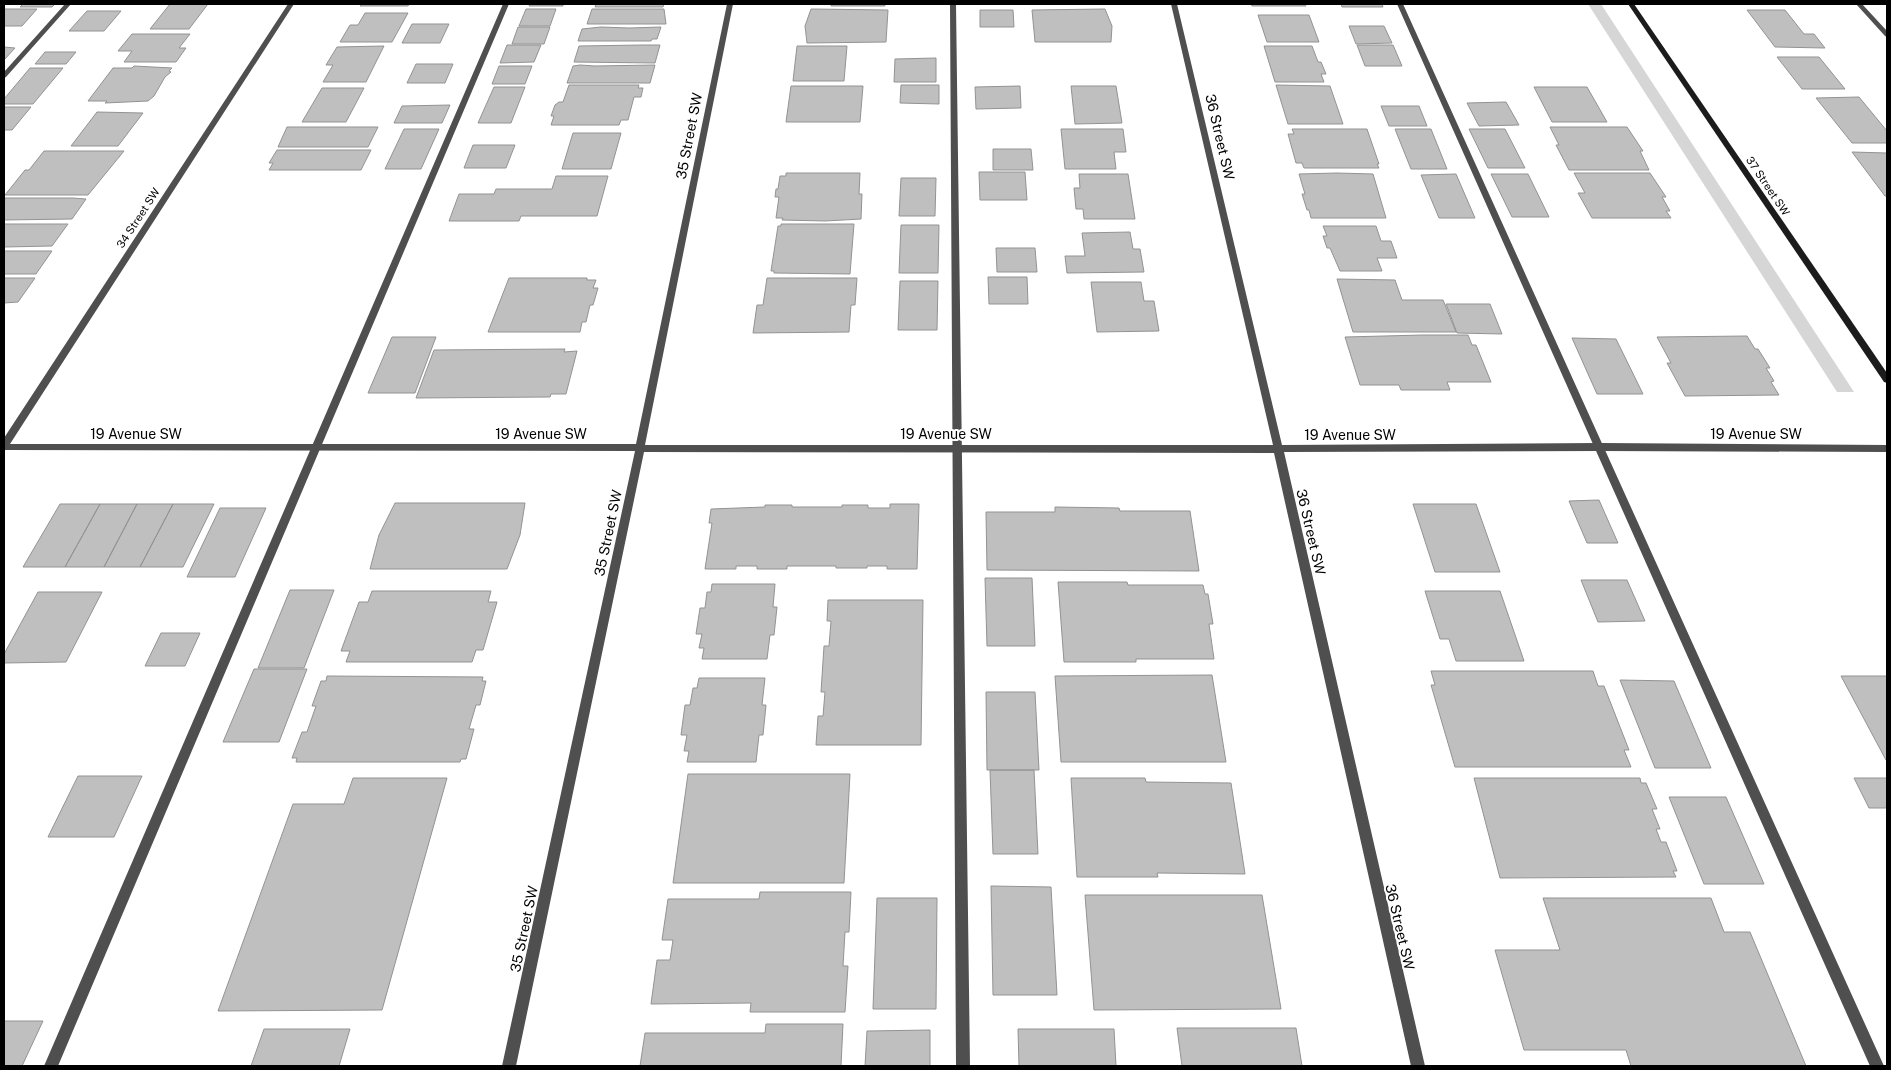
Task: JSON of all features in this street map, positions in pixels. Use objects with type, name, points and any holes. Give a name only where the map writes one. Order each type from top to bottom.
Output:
[{"type":"main road","name":"37 Street SW","points":[[1631,4],[1887,380]]},
{"type":"street","points":[[4,76],[68,4]]},
{"type":"street","name":"34 Street SW","points":[[4,446],[291,4]]},
{"type":"street","points":[[51,1066],[506,4]]},
{"type":"street","name":"35 Street SW","points":[[509,1066],[640,448],[730,4]]},
{"type":"street","points":[[953,4],[963,1066]]},
{"type":"street","name":"36 Street SW","points":[[1174,4],[1278,449],[1418,1066]]},
{"type":"street","points":[[1400,4],[1877,1066]]},
{"type":"street","points":[[1859,4],[1887,35]]},
{"type":"street","name":"19 Avenue SW","points":[[4,446],[1278,449],[1600,447],[1887,449]]},
{"type":"shaded area","points":[[1588,4],[1601,4],[1854,392],[1837,392]]},
{"type":"building","points":[[23,4],[55,4],[52,7],[20,7]]},
{"type":"building","points":[[170,4],[208,4],[189,29],[150,29]]},
{"type":"building","points":[[362,4],[409,4],[408,6],[360,6]]},
{"type":"building","points":[[530,4],[563,4],[563,6],[529,6]]},
{"type":"building","points":[[596,4],[664,4],[663,7],[595,7]]},
{"type":"building","points":[[831,4],[885,4],[885,6],[831,6]]},
{"type":"building","points":[[1251,4],[1305,4],[1306,6],[1252,6]]},
{"type":"building","points":[[1341,4],[1382,4],[1383,7],[1342,7]]},
{"type":"building","points":[[4,9],[37,9],[22,26],[4,26]]},
{"type":"building","points":[[526,9],[556,9],[550,26],[519,26]]},
{"type":"building","points":[[592,9],[664,9],[666,24],[587,24]]},
{"type":"building","points":[[811,9],[888,10],[886,42],[807,43],[805,26]]},
{"type":"building","points":[[1105,9],[1112,26],[1111,42],[1035,42],[1032,10]]},
{"type":"building","points":[[980,10],[1013,10],[1014,27],[980,27]]},
{"type":"building","points":[[1747,10],[1785,10],[1804,34],[1814,34],[1825,48],[1775,47]]},
{"type":"building","points":[[87,11],[121,11],[104,31],[69,31]]},
{"type":"building","points":[[365,13],[408,13],[392,42],[340,42],[350,25],[358,25]]},
{"type":"building","points":[[1258,15],[1309,15],[1319,42],[1267,42]]},
{"type":"building","points":[[412,24],[449,24],[440,43],[402,43]]},
{"type":"building","points":[[1349,26],[1384,26],[1392,43],[1356,44]]},
{"type":"building","points":[[518,27],[550,27],[544,44],[512,44]]},
{"type":"building","points":[[601,27],[661,27],[657,39],[652,39],[651,41],[578,41],[582,29]]},
{"type":"building","points":[[132,34],[190,34],[179,48],[186,48],[176,62],[124,62],[132,51],[118,51]]},
{"type":"building","points":[[507,45],[541,45],[534,62],[500,63]]},
{"type":"building","points":[[660,45],[655,63],[574,62],[579,46]]},
{"type":"building","points":[[1357,45],[1393,45],[1402,66],[1365,66]]},
{"type":"building","points":[[384,46],[366,82],[323,82],[333,65],[326,65],[337,47]]},
{"type":"building","points":[[797,46],[847,46],[844,81],[793,81]]},
{"type":"building","points":[[1264,46],[1312,46],[1318,62],[1321,62],[1326,74],[1321,74],[1324,82],[1275,82]]},
{"type":"building","points":[[4,47],[15,48],[4,60]]},
{"type":"building","points":[[45,52],[76,52],[66,64],[35,64]]},
{"type":"building","points":[[1777,57],[1819,57],[1845,89],[1802,89]]},
{"type":"building","points":[[936,58],[936,82],[894,82],[895,59]]},
{"type":"building","points":[[416,64],[453,64],[445,83],[407,83]]},
{"type":"building","points":[[655,65],[650,83],[567,83],[573,66]]},
{"type":"building","points":[[134,66],[172,68],[154,96],[148,101],[105,103],[107,101],[88,101],[113,68],[132,68]]},
{"type":"building","points":[[499,66],[532,66],[525,84],[492,84]]},
{"type":"building","points":[[30,68],[63,68],[33,104],[4,104],[4,99]]},
{"type":"building","points":[[569,85],[639,85],[638,88],[643,88],[641,97],[634,97],[628,120],[621,120],[619,125],[551,125],[554,116],[551,116],[555,105],[563,102]]},
{"type":"building","points":[[901,85],[939,85],[939,104],[900,103]]},
{"type":"building","points":[[1276,85],[1330,86],[1343,124],[1288,124]]},
{"type":"building","points":[[791,86],[863,86],[860,122],[786,122]]},
{"type":"building","points":[[1020,86],[1021,108],[976,109],[975,87]]},
{"type":"building","points":[[1071,86],[1116,86],[1122,123],[1075,124]]},
{"type":"building","points":[[494,87],[525,87],[511,123],[478,123]]},
{"type":"building","points":[[1534,87],[1587,87],[1607,122],[1552,122]]},
{"type":"building","points":[[322,88],[364,88],[346,122],[302,122]]},
{"type":"building","points":[[1859,97],[1887,131],[1887,143],[1852,143],[1816,98]]},
{"type":"building","points":[[1506,102],[1519,125],[1479,126],[1467,103]]},
{"type":"building","points":[[450,105],[442,123],[394,123],[402,106]]},
{"type":"building","points":[[1381,106],[1419,106],[1427,126],[1389,126]]},
{"type":"building","points":[[4,107],[31,107],[12,130],[4,130]]},
{"type":"building","points":[[97,112],[143,113],[118,146],[71,146]]},
{"type":"building","points":[[287,127],[378,127],[368,147],[278,147]]},
{"type":"building","points":[[1550,127],[1627,127],[1643,151],[1640,151],[1649,170],[1569,170],[1556,145],[1559,145]]},
{"type":"building","points":[[404,129],[439,129],[421,169],[385,169]]},
{"type":"building","points":[[1061,129],[1123,129],[1126,152],[1114,152],[1116,169],[1065,169]]},
{"type":"building","points":[[1292,129],[1367,129],[1379,168],[1304,168],[1302,163],[1296,163],[1288,134],[1294,134]]},
{"type":"building","points":[[1395,129],[1431,129],[1447,169],[1411,169]]},
{"type":"building","points":[[1469,129],[1505,129],[1525,168],[1488,168]]},
{"type":"building","points":[[573,133],[621,133],[611,169],[562,169]]},
{"type":"building","points":[[473,145],[515,145],[506,168],[464,168]]},
{"type":"building","points":[[993,149],[1031,149],[1033,170],[993,170]]},
{"type":"building","points":[[277,150],[371,150],[361,170],[269,170],[273,163],[269,163]]},
{"type":"building","points":[[44,151],[124,151],[88,195],[5,195],[25,170],[29,170]]},
{"type":"building","points":[[1852,152],[1887,153],[1887,196],[1885,196]]},
{"type":"building","points":[[979,172],[1025,172],[1027,200],[980,200]]},
{"type":"building","points":[[786,173],[860,173],[859,194],[862,194],[861,219],[825,221],[782,220],[783,218],[776,218],[779,197],[775,197],[776,189],[778,189],[780,176],[786,176]]},
{"type":"building","points":[[1574,173],[1650,173],[1666,197],[1662,197],[1670,211],[1666,211],[1671,218],[1592,218],[1578,193],[1585,193]]},
{"type":"building","points":[[1079,174],[1128,174],[1135,219],[1084,219],[1083,209],[1076,209],[1074,188],[1080,188]]},
{"type":"building","points":[[1299,174],[1373,174],[1386,218],[1311,218],[1302,194],[1305,194]]},
{"type":"building","points":[[1456,174],[1475,218],[1439,218],[1421,175]]},
{"type":"building","points":[[1491,174],[1528,174],[1549,217],[1512,217]]},
{"type":"building","points":[[556,176],[608,176],[597,216],[521,216],[519,221],[449,221],[459,194],[494,194],[496,189],[552,189]]},
{"type":"building","points":[[901,178],[936,178],[935,216],[899,216]]},
{"type":"building","points":[[4,198],[86,199],[72,219],[4,220]]},
{"type":"building","points":[[4,224],[68,224],[52,246],[4,247]]},
{"type":"building","points":[[781,224],[854,224],[850,274],[774,273],[774,271],[771,271],[778,226],[781,226]]},
{"type":"building","points":[[901,225],[939,225],[938,273],[899,273]]},
{"type":"building","points":[[1323,226],[1376,226],[1381,241],[1391,241],[1397,258],[1377,258],[1382,271],[1340,271],[1330,248],[1327,248],[1323,236],[1327,236]]},
{"type":"building","points":[[1130,232],[1133,249],[1140,249],[1144,272],[1067,273],[1065,256],[1085,256],[1082,233]]},
{"type":"building","points":[[996,248],[1035,248],[1037,272],[997,272]]},
{"type":"building","points":[[4,251],[52,251],[36,274],[4,274]]},
{"type":"building","points":[[988,277],[1027,277],[1028,304],[989,304]]},
{"type":"building","points":[[4,278],[35,278],[18,302],[4,303]]},
{"type":"building","points":[[509,278],[587,278],[587,280],[596,280],[593,288],[598,288],[593,305],[590,305],[586,322],[582,322],[580,332],[488,332]]},
{"type":"building","points":[[767,278],[857,278],[855,305],[851,305],[849,332],[753,333],[757,305],[763,305]]},
{"type":"building","points":[[1337,279],[1395,280],[1402,300],[1443,300],[1456,332],[1353,332]]},
{"type":"building","points":[[900,281],[938,281],[937,330],[898,330]]},
{"type":"building","points":[[1091,282],[1141,282],[1144,301],[1154,301],[1159,331],[1097,332]]},
{"type":"building","points":[[1446,304],[1490,304],[1502,334],[1457,333]]},
{"type":"building","points":[[1468,335],[1472,345],[1476,345],[1491,382],[1447,382],[1450,390],[1401,390],[1399,385],[1360,385],[1345,337]]},
{"type":"building","points":[[1747,336],[1770,368],[1766,368],[1774,381],[1771,382],[1779,395],[1685,396],[1667,363],[1671,363],[1657,337]]},
{"type":"building","points":[[392,337],[436,337],[415,393],[368,393]]},
{"type":"building","points":[[1572,338],[1616,339],[1643,394],[1597,394]]},
{"type":"building","points":[[565,349],[564,352],[577,351],[566,394],[551,394],[550,397],[416,398],[434,350]]},
{"type":"building","points":[[1599,500],[1618,543],[1587,543],[1569,501]]},
{"type":"building","points":[[395,503],[525,503],[520,535],[507,569],[370,569],[379,535]]},
{"type":"building","points":[[60,504],[100,504],[65,567],[23,567]]},
{"type":"building","points":[[100,504],[137,504],[104,567],[65,567]]},
{"type":"building","points":[[137,504],[173,504],[140,567],[104,567]]},
{"type":"building","points":[[173,504],[214,504],[183,567],[140,567]]},
{"type":"building","points":[[890,504],[919,504],[917,569],[887,569],[887,566],[836,568],[836,566],[787,566],[787,569],[757,569],[757,566],[736,566],[736,569],[705,569],[712,523],[709,523],[711,509],[765,507],[765,505],[842,507],[842,505],[868,505],[868,508],[890,508]]},
{"type":"building","points":[[1413,504],[1476,504],[1500,572],[1435,572]]},
{"type":"building","points":[[1055,507],[1119,508],[1120,511],[1190,511],[1199,571],[987,570],[986,512],[1055,512]]},
{"type":"building","points":[[220,508],[266,508],[235,577],[187,577]]},
{"type":"building","points":[[985,578],[1032,578],[1035,646],[987,646]]},
{"type":"building","points":[[1581,580],[1627,580],[1645,621],[1598,622]]},
{"type":"building","points":[[1058,582],[1127,582],[1128,585],[1203,585],[1205,594],[1208,594],[1213,624],[1209,624],[1214,659],[1136,659],[1136,662],[1064,662]]},
{"type":"building","points":[[712,584],[775,584],[773,607],[777,607],[774,635],[770,635],[767,659],[702,659],[704,648],[699,648],[702,634],[696,634],[700,608],[705,608],[707,592],[711,592]]},
{"type":"building","points":[[290,590],[334,590],[304,668],[258,668]]},
{"type":"building","points":[[372,591],[491,591],[488,602],[497,602],[483,650],[476,650],[472,662],[346,662],[350,651],[341,651],[359,602],[368,602]]},
{"type":"building","points":[[1425,591],[1500,591],[1524,661],[1456,661],[1449,639],[1440,639]]},
{"type":"building","points":[[38,592],[102,592],[66,662],[4,663],[4,654]]},
{"type":"building","points":[[828,600],[923,600],[921,745],[816,745],[818,716],[823,716],[825,692],[821,692],[824,646],[829,646],[831,621],[827,621]]},
{"type":"building","points":[[161,633],[200,633],[185,666],[145,666]]},
{"type":"building","points":[[254,669],[307,669],[279,742],[223,742]]},
{"type":"building","points":[[1431,671],[1593,671],[1598,686],[1604,686],[1629,750],[1624,750],[1631,767],[1455,767],[1431,685],[1435,685]]},
{"type":"building","points":[[1212,675],[1226,762],[1061,762],[1055,676]]},
{"type":"building","points":[[327,676],[483,677],[482,681],[486,681],[480,705],[476,705],[469,729],[474,729],[466,759],[461,759],[460,762],[296,762],[297,758],[292,758],[302,732],[307,732],[316,706],[312,706],[321,681],[326,681]]},
{"type":"building","points":[[1841,676],[1887,676],[1887,760],[1886,760]]},
{"type":"building","points":[[699,678],[765,678],[762,705],[766,705],[763,735],[759,735],[756,762],[687,762],[689,751],[684,751],[687,735],[681,735],[685,705],[690,705],[693,688],[697,688]]},
{"type":"building","points":[[1620,680],[1674,681],[1711,768],[1655,768]]},
{"type":"building","points":[[986,692],[1035,692],[1039,770],[987,770]]},
{"type":"building","points":[[990,770],[1034,770],[1038,854],[993,854]]},
{"type":"building","points":[[688,774],[850,774],[844,883],[673,883]]},
{"type":"building","points":[[78,776],[142,776],[114,837],[48,837]]},
{"type":"building","points":[[353,778],[447,778],[382,1010],[218,1011],[293,804],[344,804]]},
{"type":"building","points":[[1071,778],[1145,778],[1146,782],[1231,783],[1245,874],[1157,873],[1158,877],[1077,877]]},
{"type":"building","points":[[1474,778],[1640,778],[1641,783],[1646,783],[1657,809],[1652,809],[1660,829],[1656,829],[1661,842],[1666,842],[1677,871],[1673,871],[1676,877],[1500,878]]},
{"type":"building","points":[[1854,778],[1887,778],[1887,808],[1869,808]]},
{"type":"building","points":[[1669,797],[1726,797],[1764,884],[1704,884]]},
{"type":"building","points":[[991,886],[1051,887],[1057,995],[993,995]]},
{"type":"building","points":[[760,892],[851,892],[849,932],[845,932],[843,966],[848,966],[845,1012],[750,1012],[751,1003],[651,1004],[657,960],[670,960],[673,940],[662,940],[668,899],[759,899]]},
{"type":"building","points":[[1085,895],[1262,895],[1281,1009],[1094,1010]]},
{"type":"building","points":[[877,898],[937,898],[936,1009],[873,1009]]},
{"type":"building","points":[[1543,898],[1711,898],[1724,932],[1750,932],[1806,1066],[1631,1066],[1626,1050],[1524,1050],[1495,950],[1560,950]]},
{"type":"building","points":[[4,1021],[43,1021],[22,1066],[4,1066]]},
{"type":"building","points":[[766,1024],[843,1024],[841,1066],[640,1066],[645,1033],[765,1033]]},
{"type":"building","points":[[1177,1028],[1296,1028],[1302,1066],[1182,1066]]},
{"type":"building","points":[[264,1029],[350,1029],[339,1066],[251,1066]]},
{"type":"building","points":[[1018,1029],[1114,1029],[1116,1066],[1019,1066]]},
{"type":"building","points":[[930,1030],[930,1066],[865,1066],[867,1031]]}]
